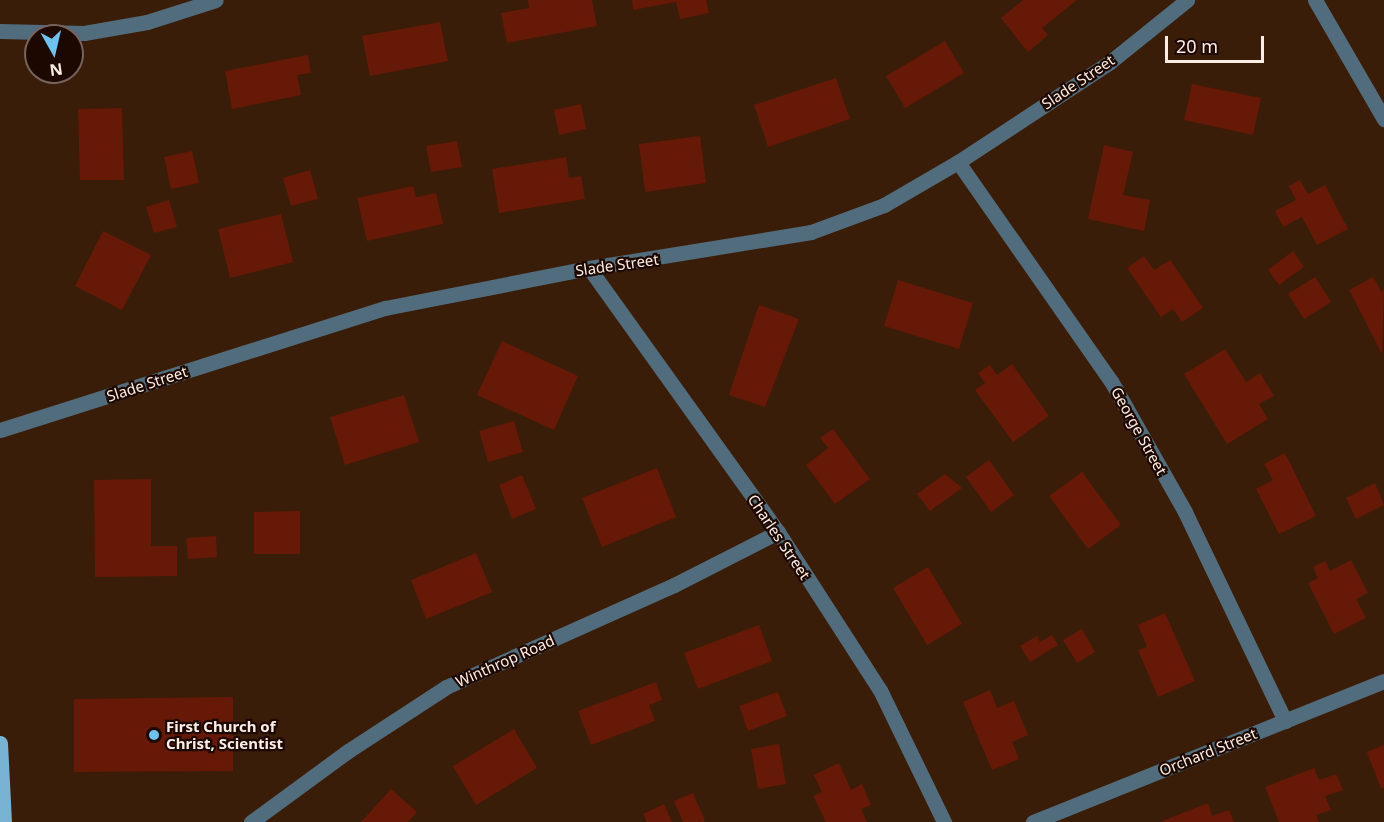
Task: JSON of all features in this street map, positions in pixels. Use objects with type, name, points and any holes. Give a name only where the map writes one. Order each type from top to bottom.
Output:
[{"type":"main road","points":[[0,743],[4,822]]},
{"type":"street","points":[[0,31],[84,33],[147,22],[216,0]]},
{"type":"street","name":"Slade Street","points":[[0,430],[385,308],[589,268],[811,232],[884,205],[958,162],[1110,62],[1186,0]]},
{"type":"street","points":[[1315,0],[1384,119]]},
{"type":"street","name":"George Street","points":[[958,162],[1111,381],[1185,512],[1285,721]]},
{"type":"street","name":"Charles Street","points":[[589,268],[656,366],[778,532],[880,690],[944,822]]},
{"type":"street","name":"Winthrop Road","points":[[251,822],[348,751],[446,687],[674,585],[778,532]]},
{"type":"street","name":"Orchard Street","points":[[1033,822],[1384,681]]},
{"type":"building","points":[[528,0],[592,0],[597,26],[507,43],[501,13],[529,8]]},
{"type":"building","points":[[632,0],[706,0],[709,13],[680,19],[676,2],[633,10]]},
{"type":"building","points":[[1023,0],[1077,0],[1042,28],[1048,35],[1028,52],[1001,18]]},
{"type":"building","points":[[440,22],[448,61],[370,76],[362,36]]},
{"type":"building","points":[[945,41],[964,73],[905,108],[886,76]]},
{"type":"building","points":[[308,55],[311,73],[297,75],[301,95],[232,109],[225,71]]},
{"type":"building","points":[[836,78],[850,119],[768,147],[754,105]]},
{"type":"building","points":[[1192,84],[1261,98],[1253,135],[1184,120]]},
{"type":"building","points":[[581,104],[586,129],[559,135],[554,110]]},
{"type":"building","points":[[122,108],[124,180],[80,180],[78,109]]},
{"type":"building","points":[[700,136],[706,183],[645,192],[639,144]]},
{"type":"building","points":[[457,141],[462,167],[431,172],[426,146]]},
{"type":"building","points":[[1104,145],[1133,152],[1123,195],[1150,200],[1144,231],[1088,219]]},
{"type":"building","points":[[192,151],[199,183],[171,189],[164,157]]},
{"type":"building","points":[[566,157],[569,178],[581,176],[585,199],[499,213],[492,169]]},
{"type":"building","points":[[310,170],[318,199],[291,206],[283,178]]},
{"type":"building","points":[[1300,180],[1308,194],[1325,185],[1348,229],[1317,245],[1302,217],[1283,227],[1275,211],[1296,200],[1289,186]]},
{"type":"building","points":[[413,186],[416,197],[436,193],[443,224],[367,241],[357,198]]},
{"type":"building","points":[[169,200],[177,227],[154,233],[146,207]]},
{"type":"building","points":[[281,214],[293,262],[230,278],[218,229]]},
{"type":"building","points":[[103,231],[151,255],[122,310],[75,286]]},
{"type":"building","points":[[1293,251],[1304,267],[1279,285],[1268,270]]},
{"type":"building","points":[[1144,256],[1154,270],[1170,260],[1203,308],[1182,322],[1173,309],[1161,317],[1127,268]]},
{"type":"building","points":[[1315,277],[1331,302],[1304,319],[1288,294]]},
{"type":"building","points":[[1373,277],[1381,291],[1384,290],[1382,354],[1349,290]]},
{"type":"building","points":[[898,280],[973,303],[959,349],[884,326]]},
{"type":"building","points":[[759,305],[799,319],[765,407],[729,395]]},
{"type":"building","points":[[502,341],[578,376],[554,430],[477,395]]},
{"type":"building","points":[[1225,349],[1246,382],[1260,373],[1274,396],[1259,404],[1268,419],[1227,444],[1184,374]]},
{"type":"building","points":[[1012,364],[1049,416],[1013,442],[975,390],[985,383],[978,373],[990,365],[997,375]]},
{"type":"building","points":[[404,395],[419,442],[345,465],[330,417]]},
{"type":"building","points":[[514,421],[523,452],[488,462],[479,431]]},
{"type":"building","points":[[833,429],[870,479],[835,504],[806,465],[828,448],[820,438]]},
{"type":"building","points":[[1285,453],[1316,516],[1279,534],[1256,489],[1273,480],[1264,464]]},
{"type":"building","points":[[989,460],[1014,495],[991,512],[966,477]]},
{"type":"building","points":[[657,468],[676,517],[602,547],[582,498]]},
{"type":"building","points":[[1082,472],[1121,525],[1088,549],[1049,496]]},
{"type":"building","points":[[945,474],[962,488],[930,511],[917,494]]},
{"type":"building","points":[[522,475],[536,509],[512,519],[499,485]]},
{"type":"building","points":[[151,479],[151,546],[177,546],[177,576],[95,577],[94,480]]},
{"type":"building","points":[[1375,483],[1384,505],[1356,519],[1346,498]]},
{"type":"building","points":[[300,511],[300,554],[254,554],[254,512]]},
{"type":"building","points":[[216,536],[217,557],[188,559],[186,538]]},
{"type":"building","points":[[476,553],[492,592],[426,619],[411,580]]},
{"type":"building","points":[[1351,560],[1368,593],[1356,599],[1366,618],[1334,634],[1308,583],[1318,578],[1313,567],[1325,561],[1330,571]]},
{"type":"building","points":[[928,567],[962,624],[927,645],[893,588]]},
{"type":"building","points":[[1165,613],[1195,681],[1158,697],[1138,650],[1147,647],[1138,625]]},
{"type":"building","points":[[759,625],[772,661],[698,689],[684,653]]},
{"type":"building","points":[[1082,629],[1095,652],[1077,663],[1063,640]]},
{"type":"building","points":[[1052,635],[1058,645],[1030,662],[1020,646],[1037,636],[1040,642]]},
{"type":"building","points":[[656,682],[662,700],[649,705],[655,721],[591,745],[578,711]]},
{"type":"building","points":[[990,690],[997,708],[1014,701],[1028,735],[1012,742],[1019,759],[992,770],[963,702]]},
{"type":"building","points":[[778,692],[787,716],[748,731],[739,706]]},
{"type":"building","name":"First Church of Christ, Scientist","points":[[233,697],[233,771],[74,772],[74,699]]},
{"type":"building","points":[[514,729],[537,768],[476,805],[453,766]]},
{"type":"building","points":[[779,744],[786,784],[758,789],[751,749]]},
{"type":"building","points":[[1384,745],[1384,788],[1381,789],[1367,752]]},
{"type":"building","points":[[839,763],[851,790],[862,784],[871,805],[861,809],[867,822],[826,822],[813,796],[822,792],[814,775]]},
{"type":"building","points":[[1314,768],[1319,780],[1336,774],[1343,790],[1325,796],[1331,810],[1316,815],[1319,822],[1279,822],[1265,787]]},
{"type":"building","points":[[391,789],[417,812],[408,822],[361,822]]},
{"type":"building","points":[[693,793],[705,821],[683,822],[674,801]]},
{"type":"building","points":[[1208,803],[1212,816],[1229,810],[1234,822],[1160,822]]},
{"type":"building","points":[[664,804],[672,822],[647,822],[643,814]]},
{"type":"place","name":"First Church of Christ, Scientist","points":[[154,735]]}]
